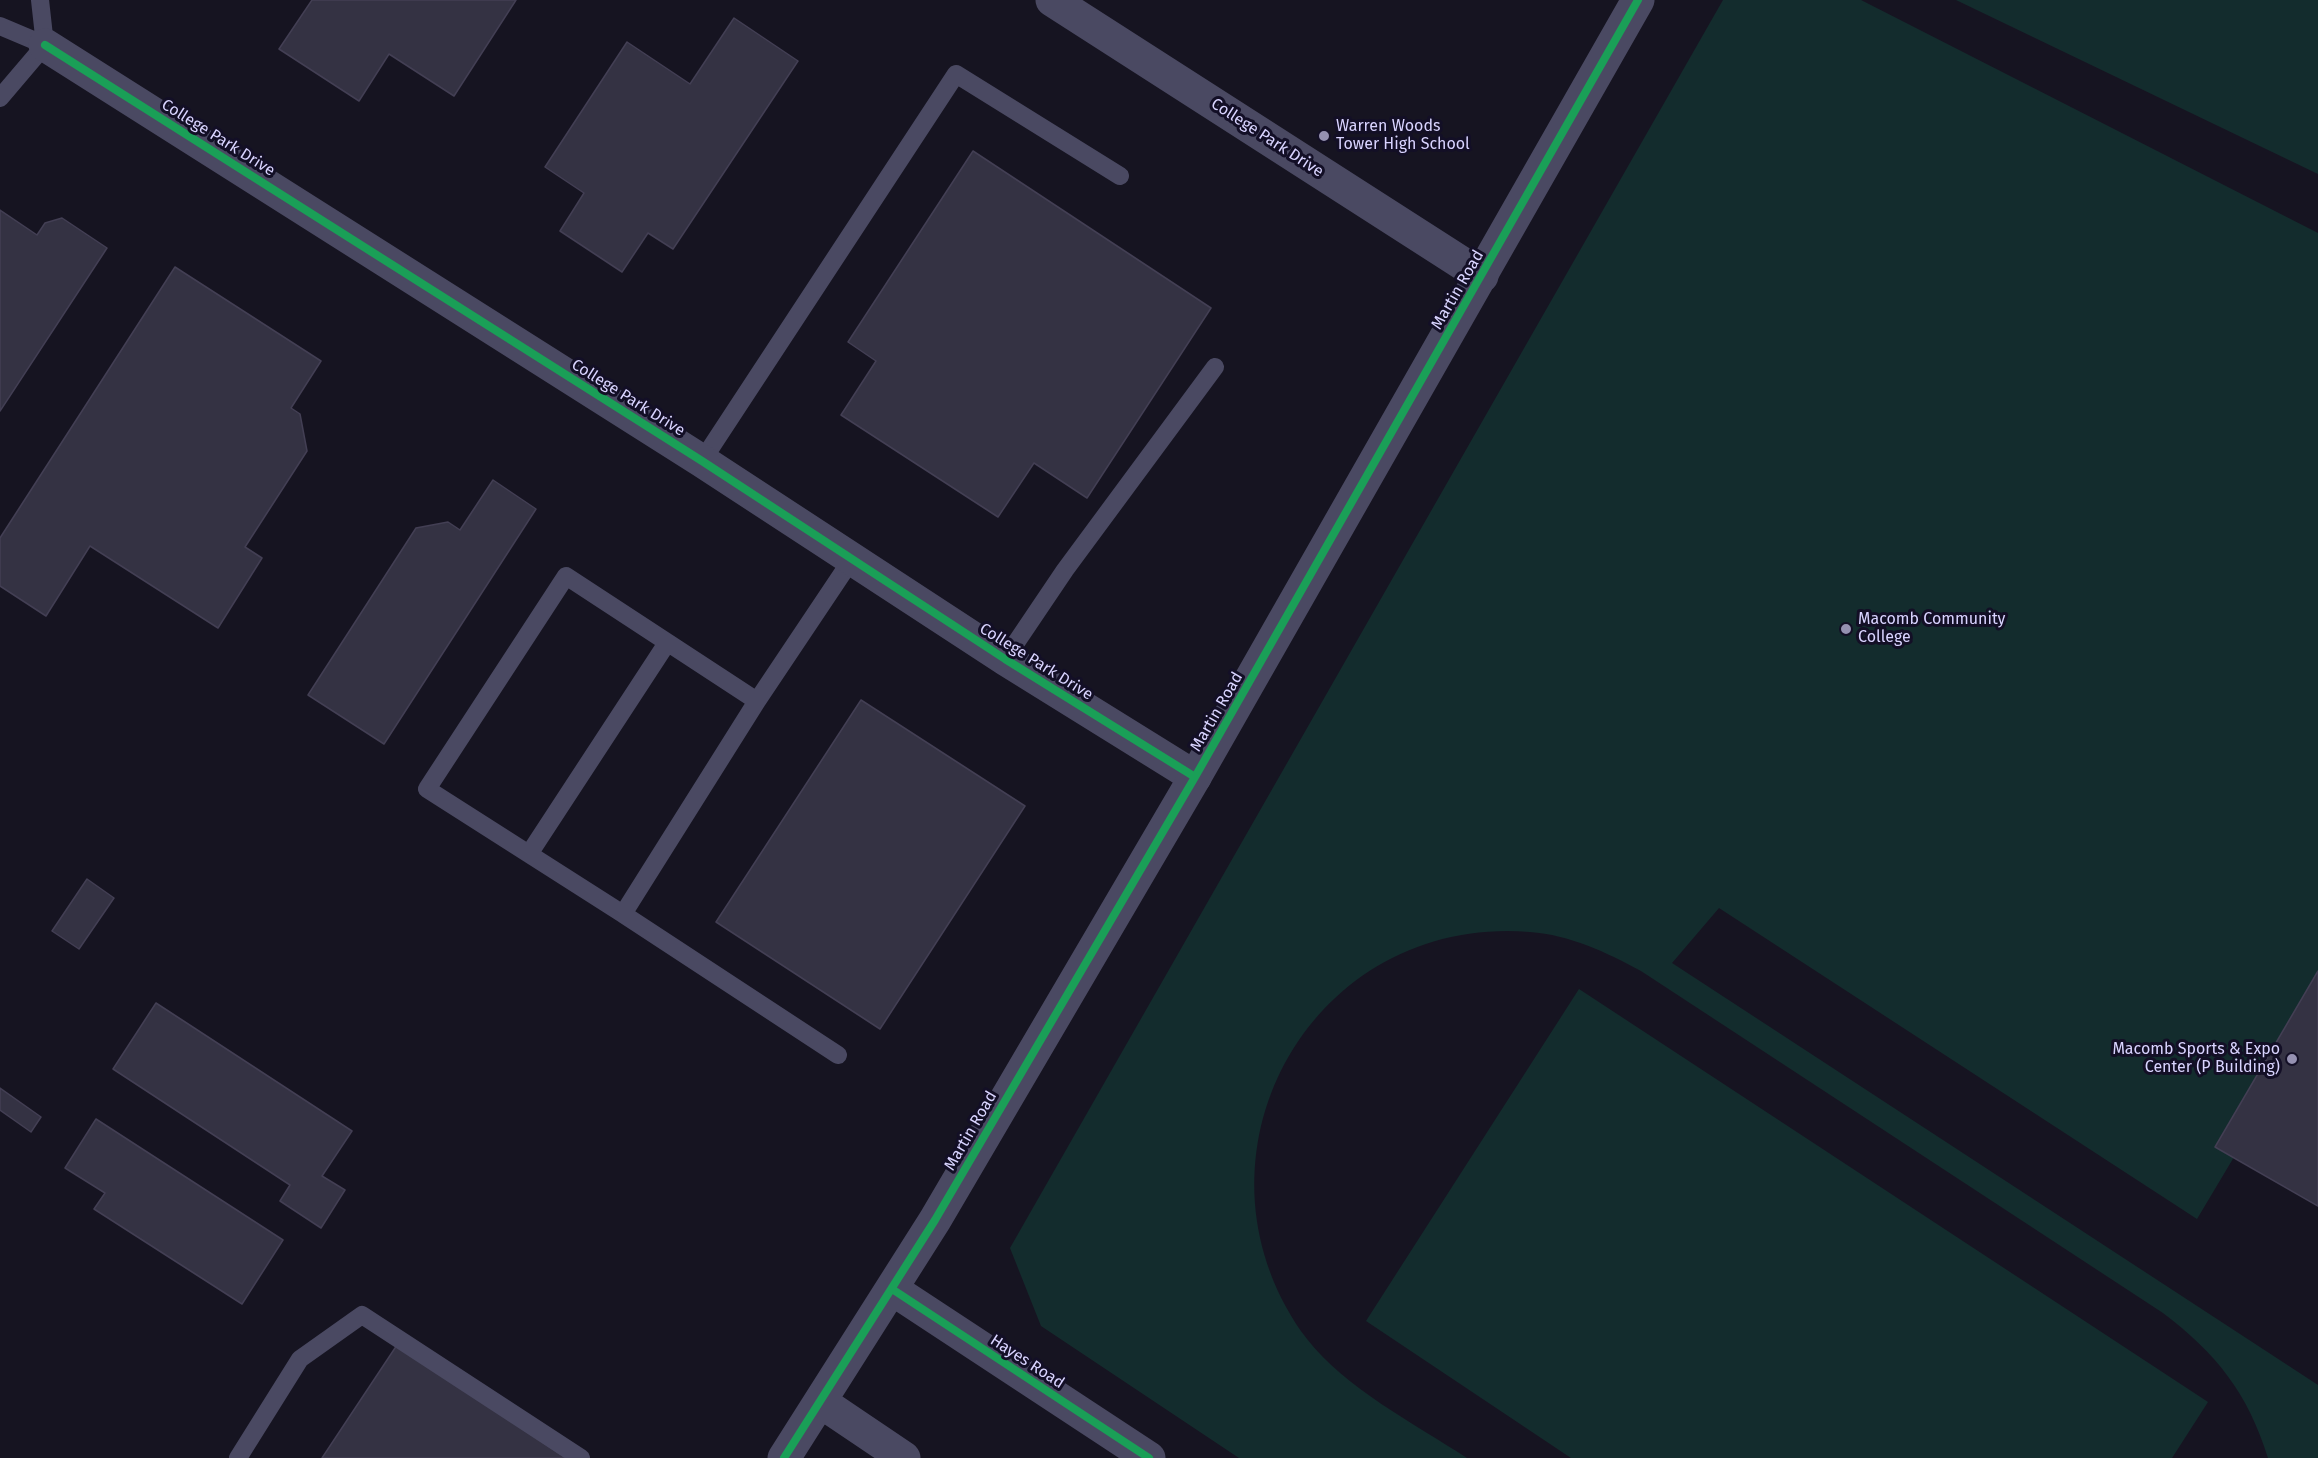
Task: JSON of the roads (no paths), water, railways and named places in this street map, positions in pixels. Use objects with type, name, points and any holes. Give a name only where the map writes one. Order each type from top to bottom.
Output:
[{"type":"street","name":"College Park Drive","points":[[1052,0],[1482,276]]},
{"type":"street","name":"Martin Road","points":[[784,1458],[892,1289],[1195,777],[1638,0]]},
{"type":"street","name":"College Park Drive","points":[[45,45],[702,461],[1005,659],[1195,777]]},
{"type":"street","name":"Hayes Road","points":[[892,1289],[1149,1458]]},
{"type":"street","points":[[821,1402],[904,1458]]},
{"type":"lane","points":[[0,98],[45,45],[40,0]]},
{"type":"lane","points":[[0,26],[45,45]]},
{"type":"lane","points":[[702,461],[956,74],[1120,176]]},
{"type":"lane","points":[[1005,659],[1065,570],[1215,367]]},
{"type":"lane","points":[[623,914],[758,701],[852,560]]},
{"type":"lane","points":[[758,701],[566,576],[427,789],[838,1055]]},
{"type":"lane","points":[[529,854],[667,642]]},
{"type":"lane","points":[[238,1458],[300,1359],[362,1315],[581,1458]]},
{"type":"place","name":"Warren Woods Tower High School","points":[[1324,136]]},
{"type":"place","name":"Macomb Community College","points":[[1846,629]]},
{"type":"place","name":"Macomb Sports & Expo Center (P Building)","points":[[2292,1059]]}]
